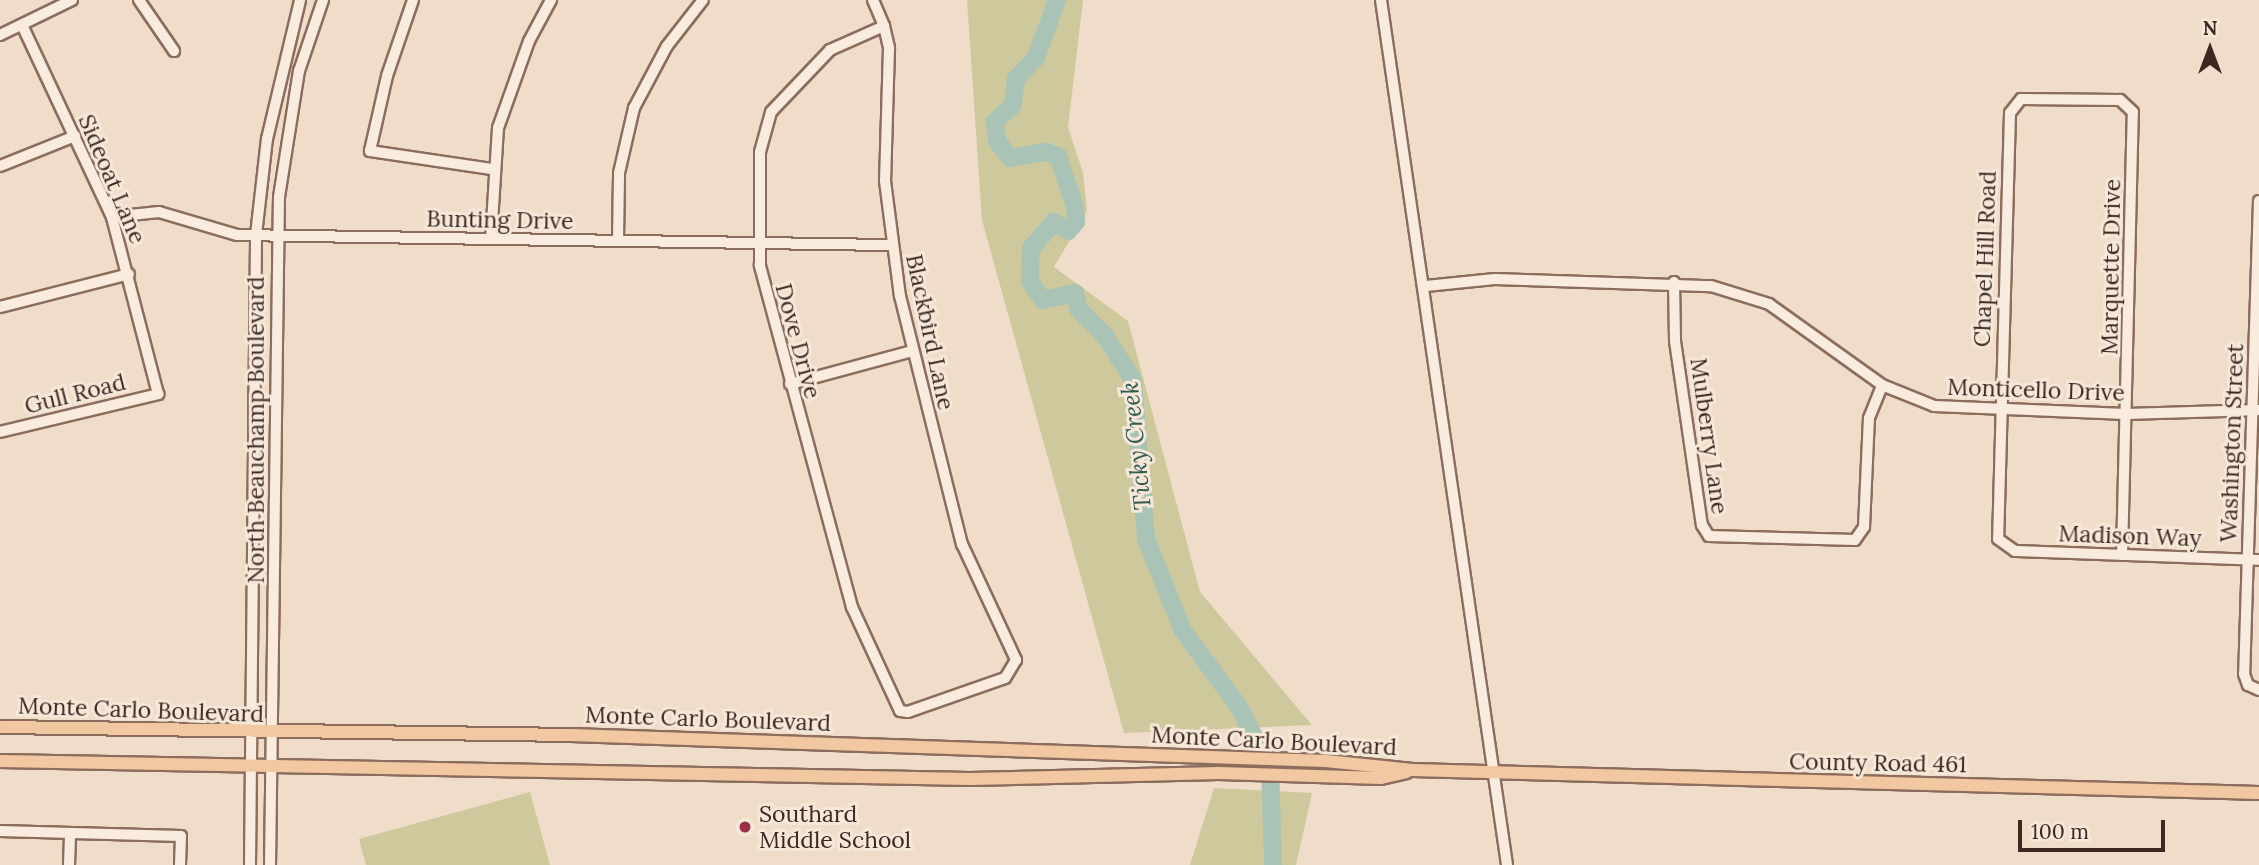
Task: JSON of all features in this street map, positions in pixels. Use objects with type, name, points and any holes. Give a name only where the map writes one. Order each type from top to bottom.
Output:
[{"type":"main road","name":"Monte Carlo Boulevard","points":[[0,727],[273,735],[571,735],[1326,761],[1413,770],[1496,772]]},
{"type":"main road","name":"Monte Carlo Boulevard","points":[[0,761],[970,779],[1219,773],[1381,778],[1413,770]]},
{"type":"main road","name":"County Road 461","points":[[1496,772],[2259,793]]},
{"type":"street","points":[[0,35],[23,27],[72,0]]},
{"type":"street","points":[[139,0],[174,51]]},
{"type":"street","name":"North Beauchamp Boulevard","points":[[250,865],[256,235],[267,139],[300,0]]},
{"type":"street","name":"North Beauchamp Boulevard","points":[[270,865],[276,235],[285,142],[299,71],[323,0]]},
{"type":"street","points":[[413,0],[387,76],[370,151],[492,169]]},
{"type":"street","points":[[491,239],[492,169],[510,87],[551,0]]},
{"type":"street","points":[[618,240],[619,173],[634,108],[667,46],[703,0]]},
{"type":"street","name":"Blackbird Lane","points":[[873,0],[884,26],[889,48],[886,181],[891,245],[912,351],[962,544],[1016,660],[1005,678],[917,710],[900,711]]},
{"type":"street","points":[[1381,0],[1426,286],[1507,865]]},
{"type":"street","name":"Dove Drive","points":[[884,26],[830,50],[771,112],[760,152],[760,242],[762,281],[852,607],[900,711]]},
{"type":"street","name":"Sideoat Lane","points":[[23,27],[112,217],[130,274],[158,394]]},
{"type":"street","name":"Chapel Hill Road","points":[[2001,545],[1997,533],[1999,411],[2010,113],[2015,102],[2120,100],[2130,106]]},
{"type":"street","name":"Marquette Drive","points":[[2122,555],[2130,106]]},
{"type":"street","points":[[0,166],[75,136]]},
{"type":"street","name":"Washington Street","points":[[2259,201],[2256,410],[2244,674],[2248,685],[2259,690]]},
{"type":"street","name":"Bunting Drive","points":[[112,217],[143,210],[214,232],[256,235],[891,245]]},
{"type":"street","points":[[0,307],[130,274]]},
{"type":"street","name":"Monticello Drive","points":[[1426,286],[1495,279],[1674,282],[1712,286],[1769,304],[1882,385],[1934,405],[1999,411],[2126,414],[2256,410]]},
{"type":"street","name":"Mulberry Lane","points":[[1674,282],[1675,341],[1702,525],[1709,536],[1855,540],[1864,527],[1869,418],[1882,385]]},
{"type":"street","points":[[790,384],[912,351]]},
{"type":"street","name":"Gull Road","points":[[0,432],[158,394]]},
{"type":"street","name":"Madison Way","points":[[2001,545],[2015,551],[2259,560]]},
{"type":"street","points":[[0,831],[181,836],[180,865]]},
{"type":"street","points":[[69,865],[70,834]]},
{"type":"shaded area","points":[[967,0],[1083,0],[1068,127],[1083,173],[1087,211],[1054,267],[1128,321],[1200,592],[1312,725],[1124,733],[982,220]]},
{"type":"shaded area","points":[[1214,788],[1312,793],[1296,865],[1190,865]]},
{"type":"shaded area","points":[[530,792],[550,865],[366,865],[359,839]]},
{"type":"waterway","name":"Ticky Creek","points":[[1057,0],[1036,58],[1016,79],[1013,105],[995,122],[997,141],[1010,158],[1045,152],[1058,156],[1075,207],[1076,222],[1068,231],[1054,222],[1031,248],[1030,281],[1043,300],[1075,293],[1079,310],[1106,337],[1133,380],[1146,539],[1183,631],[1239,707],[1270,767],[1273,865]]},
{"type":"place","name":"Southard Middle School","points":[[745,827]]}]
